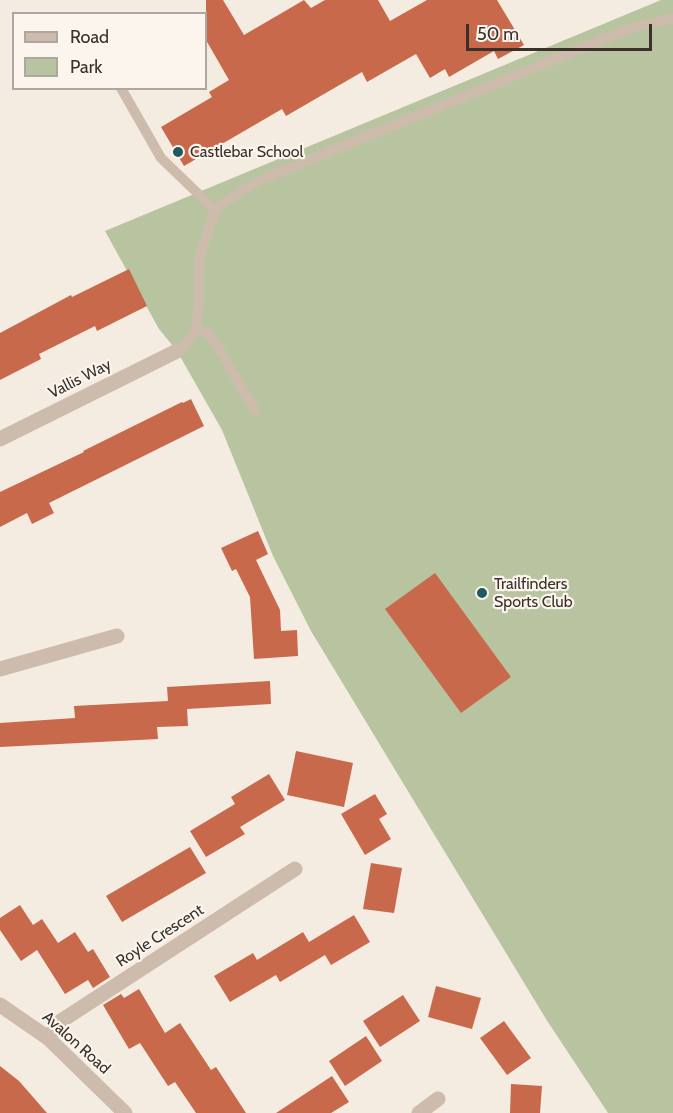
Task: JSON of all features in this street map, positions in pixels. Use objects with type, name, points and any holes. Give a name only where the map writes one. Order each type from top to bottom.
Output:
[{"type":"street","name":"Vallis Way","points":[[0,439],[177,351]]},
{"type":"street","points":[[0,669],[117,636]]},
{"type":"street","name":"Royle Crescent","points":[[48,1038],[62,1021],[295,869]]},
{"type":"street","name":"Avalon Road","points":[[0,1005],[48,1038],[125,1113]]},
{"type":"street","points":[[419,1113],[438,1099]]},
{"type":"lane","points":[[177,351],[189,341],[196,329],[199,302],[199,259],[215,210],[237,193],[263,179],[634,27],[673,18]]},
{"type":"lane","points":[[122,90],[161,158],[215,210]]},
{"type":"lane","points":[[196,329],[208,333],[255,411]]},
{"type":"green space","name":"Trailfinders Sports Club","points":[[661,0],[673,0],[673,1113],[608,1113],[546,1019],[311,631],[273,556],[222,430],[177,351],[159,329],[105,231]]},
{"type":"building","points":[[206,0],[223,0],[244,35],[304,0],[311,8],[325,0],[378,0],[390,21],[427,0],[497,0],[524,45],[498,59],[494,51],[449,77],[445,69],[430,78],[416,54],[367,82],[362,72],[286,116],[282,109],[184,166],[161,127],[212,97],[209,92],[229,80],[207,42]]},
{"type":"building","points":[[129,269],[147,306],[97,331],[95,326],[39,354],[41,359],[0,380],[0,333],[71,295],[72,297]]},
{"type":"building","points":[[191,399],[204,426],[49,503],[54,513],[32,524],[27,513],[0,527],[0,492]]},
{"type":"building","points":[[258,531],[268,554],[256,560],[280,610],[281,631],[297,630],[298,656],[254,659],[250,597],[236,569],[232,571],[221,548]]},
{"type":"building","points":[[435,573],[511,677],[461,713],[385,609]]},
{"type":"building","points":[[270,681],[271,704],[187,709],[188,726],[157,727],[158,739],[0,747],[0,723],[75,718],[74,706],[168,701],[167,687]]},
{"type":"building","points":[[296,751],[353,763],[344,807],[287,795]]},
{"type":"building","points":[[269,774],[285,800],[240,827],[245,834],[206,857],[190,831],[235,804],[231,797]]},
{"type":"building","points":[[375,794],[387,814],[379,819],[391,839],[365,855],[341,814]]},
{"type":"building","points":[[190,847],[206,873],[122,922],[106,896]]},
{"type":"building","points":[[371,863],[402,868],[394,913],[363,909]]},
{"type":"building","points":[[20,905],[33,925],[42,919],[58,943],[75,932],[88,952],[93,949],[110,977],[93,988],[88,980],[65,994],[37,950],[21,961],[0,930],[0,918]]},
{"type":"building","points":[[354,915],[370,942],[331,965],[325,955],[280,982],[276,975],[230,1002],[214,976],[253,953],[257,960],[303,932],[309,942]]},
{"type":"building","points":[[436,986],[481,998],[472,1029],[428,1017]]},
{"type":"building","points":[[139,989],[165,1033],[180,1023],[211,1070],[216,1067],[246,1113],[196,1113],[175,1082],[168,1086],[140,1043],[129,1049],[103,1005],[121,994],[124,998]]},
{"type":"building","points":[[403,995],[420,1021],[380,1047],[363,1021]]},
{"type":"building","points":[[504,1021],[531,1058],[507,1075],[480,1038]]},
{"type":"building","points":[[366,1036],[382,1061],[345,1086],[329,1061]]},
{"type":"building","points":[[0,1066],[19,1081],[47,1113],[0,1113]]},
{"type":"building","points":[[332,1076],[349,1102],[331,1113],[276,1113]]},
{"type":"building","points":[[511,1084],[542,1086],[540,1113],[510,1113]]},
{"type":"place","name":"Castlebar School","points":[[178,152]]},
{"type":"place","name":"Trailfinders Sports Club","points":[[482,593]]}]
